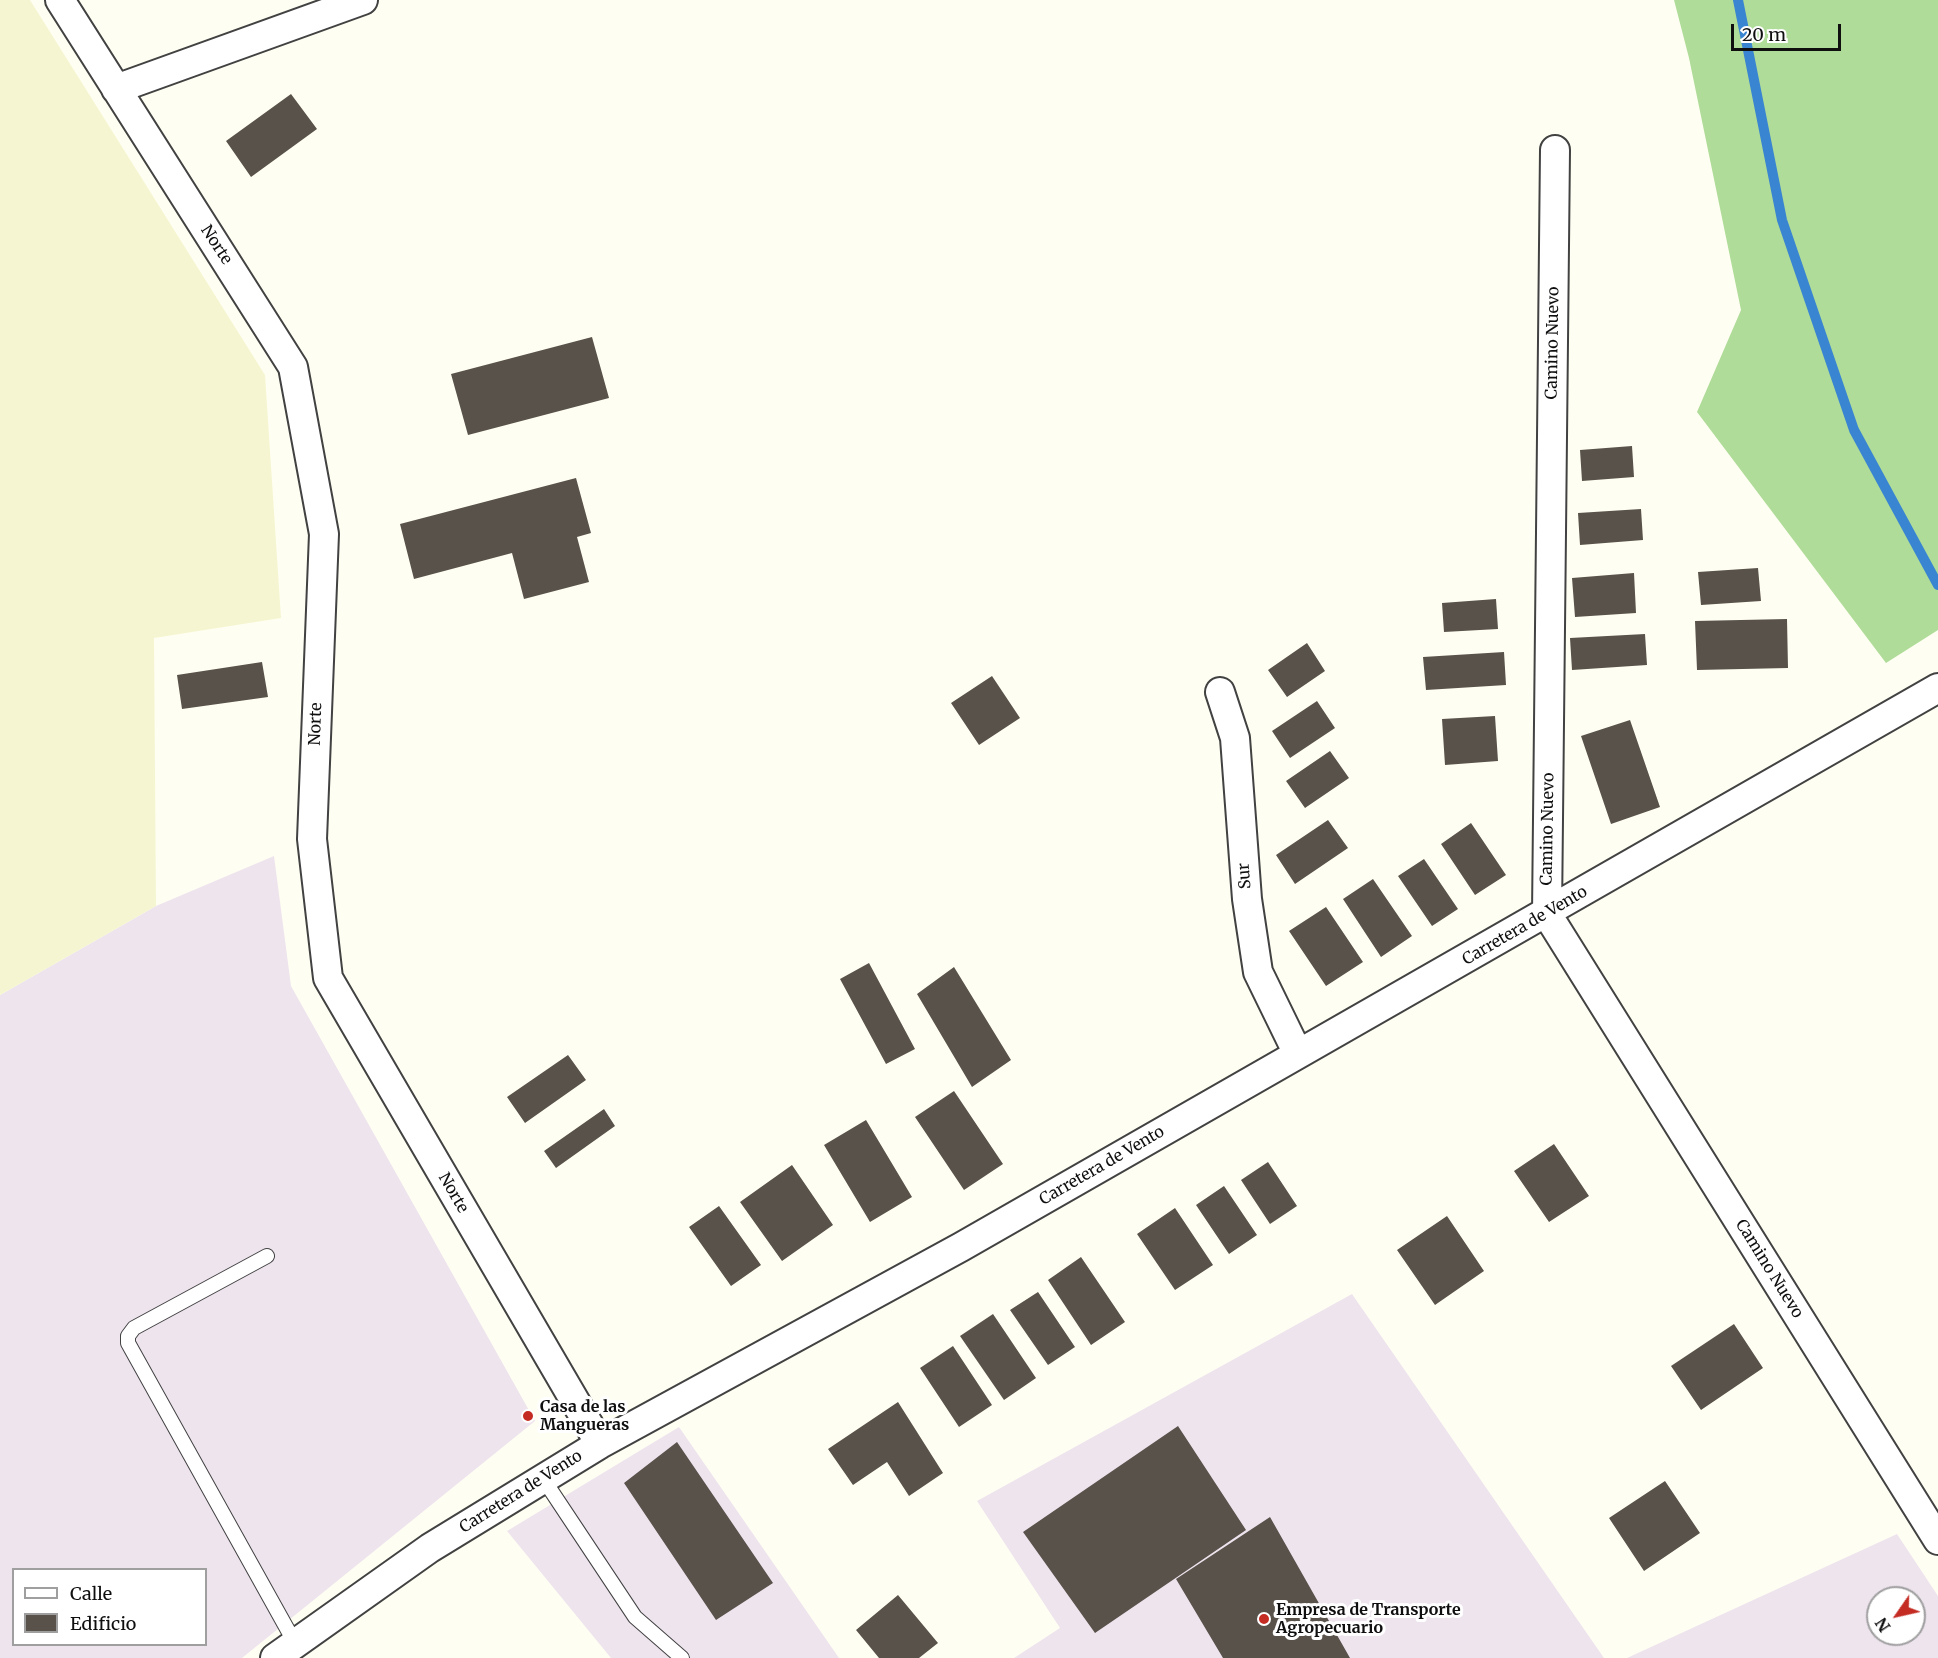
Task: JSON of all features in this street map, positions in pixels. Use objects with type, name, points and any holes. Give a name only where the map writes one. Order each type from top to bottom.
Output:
[{"type":"street","name":"Norte","points":[[60,0],[293,367],[324,534],[312,839],[328,978],[600,1444]]},
{"type":"street","points":[[116,89],[363,0]]},
{"type":"street","name":"Camino Nuevo","points":[[1556,150],[1547,914],[1938,1540]]},
{"type":"street","name":"Carretera de Vento","points":[[285,1651],[430,1548],[600,1444],[960,1247],[1547,914],[1938,688]]},
{"type":"street","name":"Sur","points":[[1220,692],[1235,738],[1247,899],[1258,972],[1298,1054]]},
{"type":"lane","points":[[267,1256],[134,1328],[128,1336],[128,1343],[285,1651]]},
{"type":"lane","points":[[544,1480],[635,1617],[682,1658]]},
{"type":"shaded area","points":[[274,856],[291,986],[535,1421],[242,1658],[0,1658],[0,995],[156,906]]},
{"type":"shaded area","points":[[1352,1294],[1604,1658],[1014,1658],[1060,1628],[977,1501]]},
{"type":"shaded area","points":[[679,1427],[839,1658],[611,1658],[507,1531]]},
{"type":"shaded area","points":[[1897,1534],[1938,1596],[1938,1658],[1627,1658]]},
{"type":"green space","points":[[0,0],[30,0],[265,375],[281,618],[154,638],[156,906],[0,995]]},
{"type":"green space","points":[[1674,0],[1938,0],[1938,630],[1886,663],[1697,412],[1741,310],[1689,58]]},
{"type":"building","points":[[291,94],[317,129],[251,177],[226,141]]},
{"type":"building","points":[[592,337],[609,398],[468,435],[451,374]]},
{"type":"building","points":[[1632,446],[1634,477],[1582,481],[1580,450]]},
{"type":"building","points":[[576,478],[591,533],[577,537],[589,582],[524,599],[512,553],[414,579],[400,524]]},
{"type":"building","points":[[1641,509],[1643,540],[1580,545],[1578,513]]},
{"type":"building","points":[[1758,568],[1761,601],[1701,605],[1698,572]]},
{"type":"building","points":[[1634,573],[1636,613],[1575,617],[1572,578]]},
{"type":"building","points":[[1496,599],[1498,629],[1444,632],[1442,603]]},
{"type":"building","points":[[1787,619],[1788,668],[1697,670],[1695,621]]},
{"type":"building","points":[[1645,634],[1647,665],[1572,670],[1570,638]]},
{"type":"building","points":[[1307,643],[1325,671],[1287,697],[1268,670]]},
{"type":"building","points":[[1504,652],[1506,685],[1426,690],[1423,657]]},
{"type":"building","points":[[262,662],[268,697],[182,709],[177,675]]},
{"type":"building","points":[[992,676],[1020,718],[979,745],[951,703]]},
{"type":"building","points":[[1317,701],[1335,728],[1290,758],[1272,731]]},
{"type":"building","points":[[1495,716],[1498,761],[1445,765],[1442,719]]},
{"type":"building","points":[[1630,720],[1660,807],[1611,824],[1581,736]]},
{"type":"building","points":[[1330,751],[1349,778],[1305,808],[1286,781]]},
{"type":"building","points":[[1328,820],[1348,848],[1295,884],[1276,855]]},
{"type":"building","points":[[1471,823],[1506,875],[1475,895],[1441,844]]},
{"type":"building","points":[[1424,859],[1458,909],[1432,926],[1398,876]]},
{"type":"building","points":[[1373,879],[1412,936],[1381,957],[1343,899]]},
{"type":"building","points":[[1326,907],[1363,962],[1326,986],[1289,931]]},
{"type":"building","points":[[869,963],[915,1049],[886,1064],[840,979]]},
{"type":"building","points":[[954,967],[1011,1060],[972,1087],[917,994]]},
{"type":"building","points":[[568,1055],[586,1080],[525,1123],[507,1097]]},
{"type":"building","points":[[954,1091],[1003,1164],[964,1190],[915,1117]]},
{"type":"building","points":[[604,1109],[615,1126],[556,1168],[544,1151]]},
{"type":"building","points":[[866,1120],[912,1197],[870,1222],[824,1145]]},
{"type":"building","points":[[1554,1144],[1589,1196],[1549,1222],[1514,1171]]},
{"type":"building","points":[[1268,1162],[1297,1206],[1270,1224],[1241,1180]]},
{"type":"building","points":[[792,1165],[833,1225],[782,1261],[740,1202]]},
{"type":"building","points":[[1224,1186],[1257,1235],[1229,1254],[1196,1205]]},
{"type":"building","points":[[719,1206],[761,1265],[731,1286],[689,1227]]},
{"type":"building","points":[[1175,1208],[1213,1265],[1175,1290],[1137,1234]]},
{"type":"building","points":[[1447,1216],[1484,1271],[1435,1305],[1397,1250]]},
{"type":"building","points":[[1081,1257],[1125,1322],[1091,1345],[1048,1280]]},
{"type":"building","points":[[1038,1292],[1075,1347],[1048,1365],[1010,1310]]},
{"type":"building","points":[[993,1314],[1036,1378],[1004,1400],[960,1336]]},
{"type":"building","points":[[1734,1324],[1763,1368],[1701,1410],[1671,1366]]},
{"type":"building","points":[[953,1346],[992,1405],[959,1427],[920,1368]]},
{"type":"building","points":[[898,1402],[943,1473],[909,1496],[887,1462],[853,1485],[828,1449]]},
{"type":"building","points":[[1178,1426],[1246,1530],[1095,1633],[1023,1532]]},
{"type":"building","points":[[677,1442],[773,1583],[716,1620],[624,1483]]},
{"type":"building","points":[[1665,1481],[1700,1533],[1644,1571],[1609,1518]]},
{"type":"building","name":"Empresa de Transporte Agropecuario","points":[[1270,1517],[1350,1658],[1223,1658],[1176,1579]]},
{"type":"building","points":[[898,1595],[938,1643],[919,1658],[879,1658],[856,1630]]},
{"type":"waterway","points":[[1738,0],[1782,220],[1854,430],[1938,585]]},
{"type":"place","name":"Casa de las Mangueras","points":[[528,1416]]},
{"type":"place","name":"Empresa de Transporte Agropecuario","points":[[1264,1619]]}]
